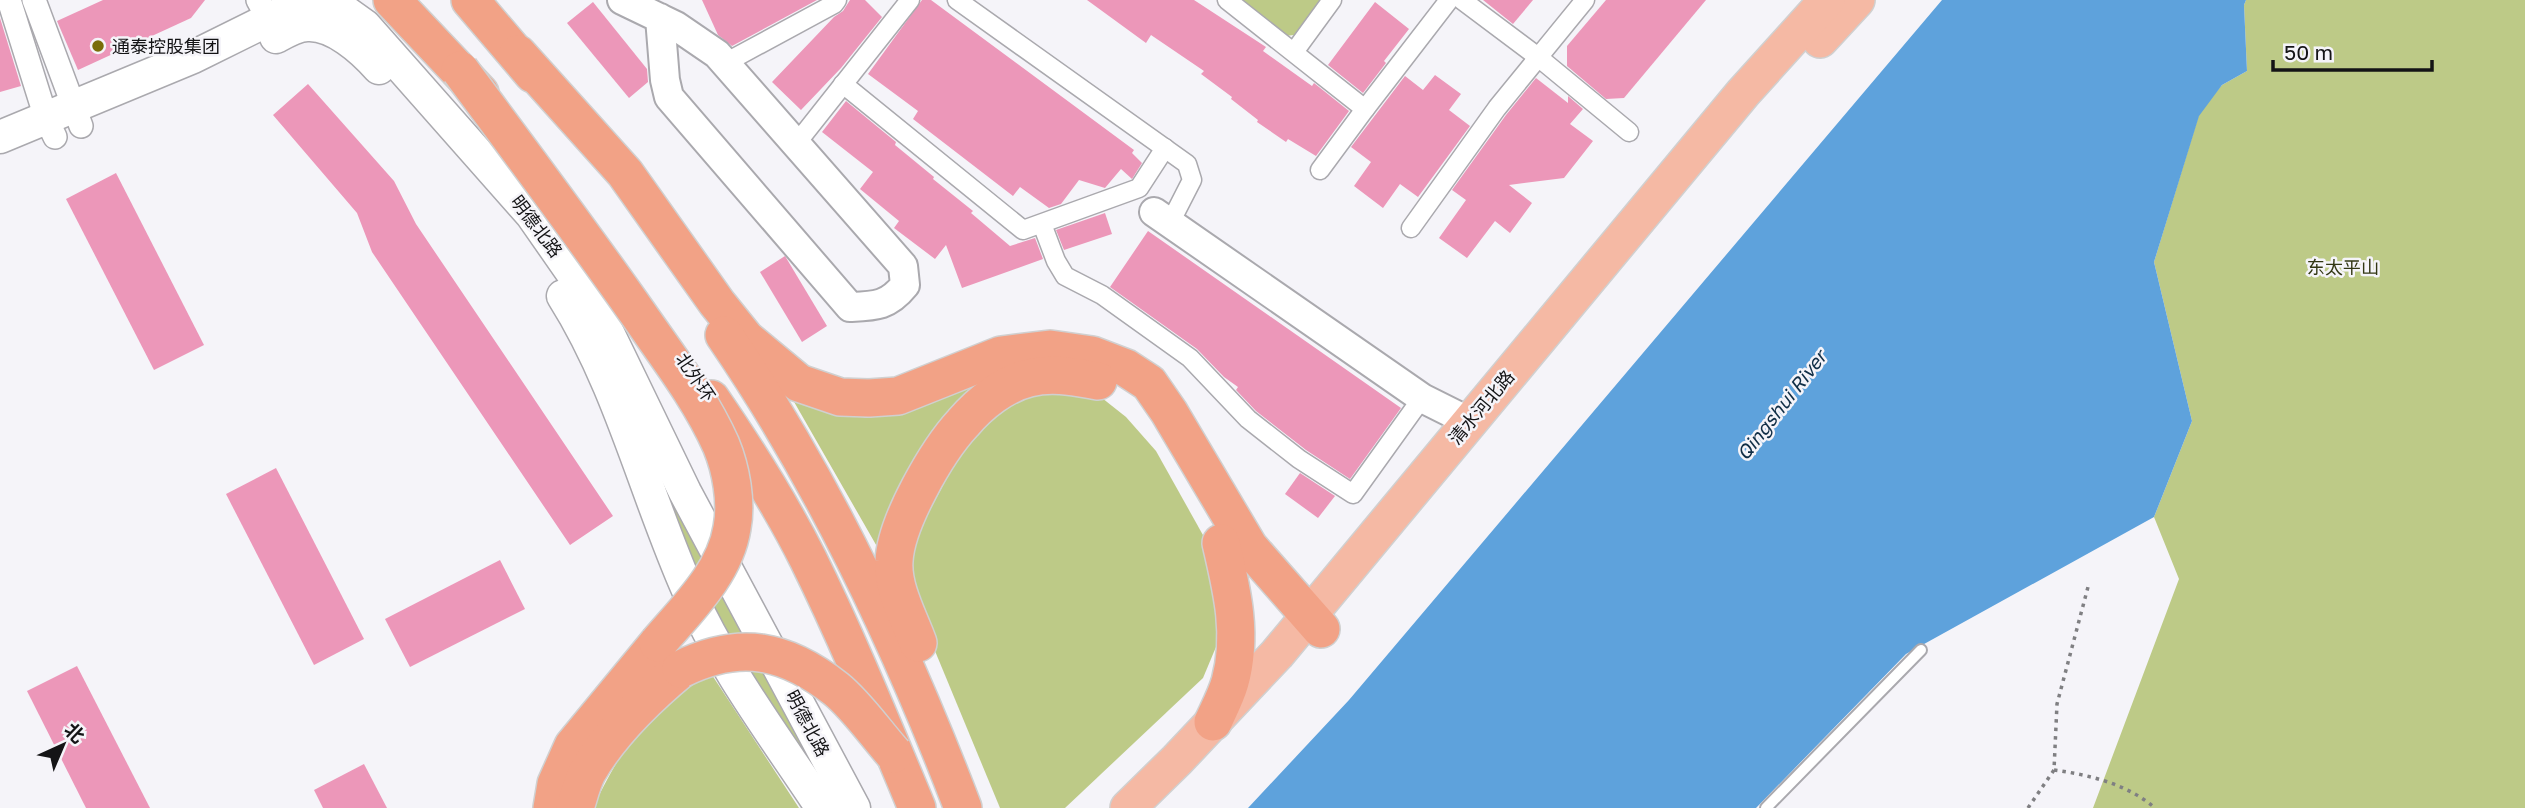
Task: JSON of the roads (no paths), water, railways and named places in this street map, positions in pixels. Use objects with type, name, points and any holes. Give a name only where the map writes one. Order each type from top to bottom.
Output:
[{"type":"highway","name":"北外环","points":[[392,0],[460,70],[545,166],[619,264],[747,452],[807,557],[852,651],[917,808]]},
{"type":"highway","points":[[470,0],[625,173],[717,303],[746,339],[799,383],[841,397],[898,396],[950,373],[1001,355],[1050,349],[1092,355],[1126,368],[1149,383],[1249,547],[1308,631]]},
{"type":"highway","points":[[517,54],[618,183],[737,354],[819,489],[892,637],[963,808]]},
{"type":"highway","points":[[460,70],[622,290],[695,396],[722,447],[733,491],[733,526],[728,547],[648,696],[587,773],[575,808]]},
{"type":"highway","points":[[979,808],[968,768],[926,666],[897,584],[893,561],[902,527],[921,486],[963,423],[1002,389],[1028,378],[1058,374],[1099,381],[1135,404],[1155,426],[1220,543],[1233,595],[1237,639],[1230,684],[1213,722]]},
{"type":"highway","points":[[1220,543],[1308,631]]},
{"type":"highway","points":[[552,808],[556,784],[573,746],[670,656],[705,657],[735,650],[758,652],[800,665],[838,690],[894,754]]},
{"type":"main road","name":"清水河北路","points":[[1128,808],[1308,631],[1468,421],[1743,93],[1827,0]]},
{"type":"main road","name":"清水河北路","points":[[1161,808],[1308,631],[1744,123],[1857,0]]},
{"type":"main road","points":[[0,137],[64,122],[229,61],[268,19],[306,24],[332,11]]},
{"type":"main road","name":"明德北路","points":[[332,11],[351,42],[375,64],[511,222],[577,318],[633,442],[688,590],[737,681],[822,808]]},
{"type":"main road","name":"明德北路","points":[[332,11],[365,26],[532,215],[594,304],[685,492],[854,808]]},
{"type":"main road","points":[[0,160],[64,122]]},
{"type":"street","points":[[9,0],[64,122]]},
{"type":"street","points":[[34,0],[64,122]]},
{"type":"street","points":[[622,0],[660,18],[676,26],[717,54],[902,266],[905,285],[895,298],[878,306],[850,307],[669,97],[660,18]]},
{"type":"street","points":[[725,63],[837,0]]},
{"type":"street","points":[[796,144],[910,0]]},
{"type":"street","points":[[957,0],[1187,164],[1192,180],[1162,218],[1422,398],[1468,421]]},
{"type":"street","points":[[1227,0],[1365,109]]},
{"type":"street","points":[[1294,52],[1332,0]]},
{"type":"street","points":[[1321,170],[1450,0]]},
{"type":"street","points":[[1462,0],[1538,57],[1629,132]]},
{"type":"street","points":[[1411,228],[1497,108],[1585,0]]},
{"type":"street","points":[[844,84],[1023,230],[1139,188],[1165,148]]},
{"type":"street","points":[[1042,223],[1056,261],[1065,276],[1102,295],[1190,358],[1248,419],[1298,459],[1353,494],[1422,398]]},
{"type":"lane","points":[[1766,808],[1921,650]]},
{"type":"water","name":"Qingshui River","points":[[1942,0],[2246,0],[2247,71],[2222,85],[2199,116],[2154,262],[2192,421],[2154,517],[1906,654],[1756,808],[1248,808],[1349,700]]},
{"type":"place","name":"通泰控股集团","points":[[98,46]]},
{"type":"park label","name":"东太平山","points":[[2343,267]]}]
